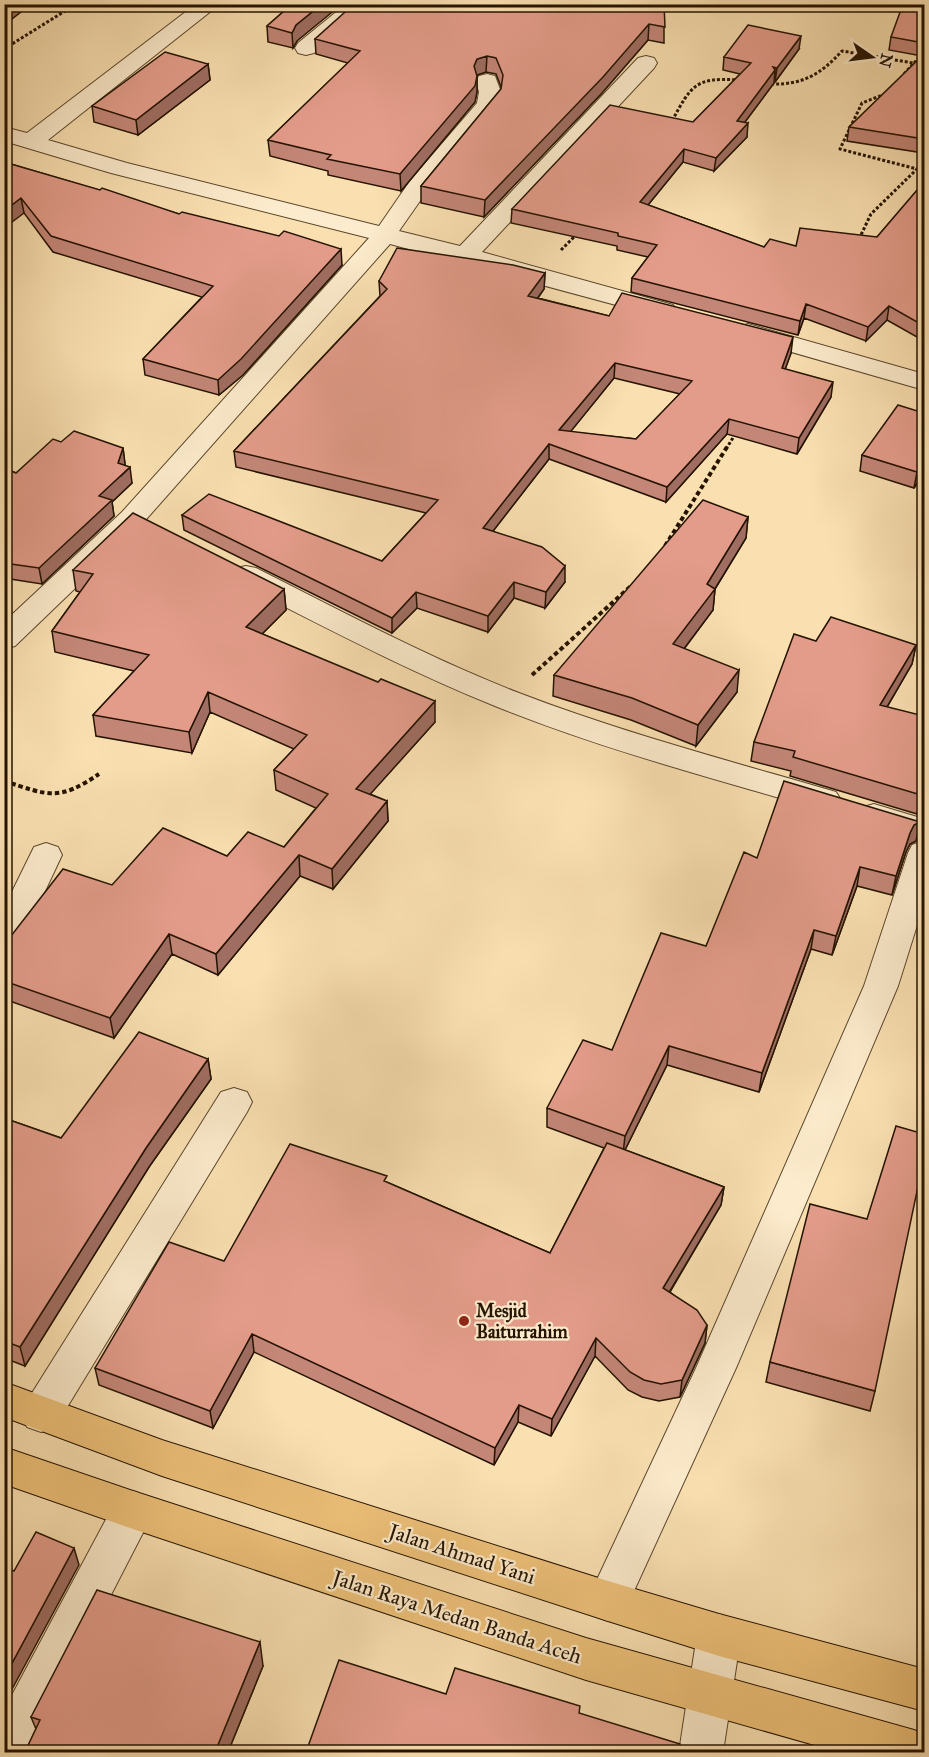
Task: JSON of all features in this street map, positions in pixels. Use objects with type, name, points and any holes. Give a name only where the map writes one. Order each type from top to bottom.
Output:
[{"type":"main road","name":"Jalan Ahmad Yani","points":[[23,1407],[162,1458],[608,1601],[719,1635],[924,1690]]},
{"type":"main road","name":"Jalan Raya Medan Banda Aceh","points":[[4,1465],[574,1656],[914,1752]]},
{"type":"street","points":[[30,142],[210,4]]},
{"type":"street","points":[[306,48],[360,4]]},
{"type":"street","points":[[465,255],[646,63]]},
{"type":"street","points":[[4,639],[143,523],[384,236],[418,186],[488,104],[490,92],[488,81]]},
{"type":"street","points":[[4,134],[118,168],[465,255],[533,276],[691,317]]},
{"type":"street","points":[[725,326],[924,382]]},
{"type":"street","points":[[226,565],[402,653],[507,700],[595,731],[924,830]]},
{"type":"street","points":[[608,1601],[716,1368],[881,986],[924,853]]},
{"type":"street","points":[[4,944],[46,855]]},
{"type":"street","points":[[23,1407],[234,1102]]},
{"type":"street","points":[[6,1752],[133,1510]]},
{"type":"street","points":[[701,1752],[719,1635]]},
{"type":"path","points":[[4,49],[74,6]]},
{"type":"path","points":[[769,83],[793,86],[808,80],[828,67],[842,51],[913,63]]},
{"type":"path","points":[[667,129],[687,93],[710,78],[746,81]]},
{"type":"path","points":[[533,276],[584,228]]},
{"type":"path","points":[[4,781],[49,795],[65,795],[99,774]]},
{"type":"building","points":[[292,4],[322,4],[296,25],[292,33],[267,26]]},
{"type":"building","points":[[354,4],[664,4],[665,27],[649,24],[603,77],[485,200],[421,186],[501,89],[503,75],[496,58],[487,56],[477,59],[474,66],[477,76],[475,86],[400,174],[327,159],[331,155],[268,140],[360,51],[315,39]]},
{"type":"building","points":[[903,4],[924,5],[924,43],[891,37]]},
{"type":"building","points":[[748,25],[801,36],[777,68],[773,67],[775,70],[737,121],[748,123],[716,158],[684,149],[640,202],[764,247],[770,239],[796,246],[800,228],[877,237],[924,182],[924,326],[889,306],[868,327],[806,304],[800,321],[632,278],[657,245],[618,236],[618,233],[512,209],[610,105],[693,122],[751,63],[724,57]]},
{"type":"building","points":[[165,52],[208,64],[136,120],[92,106]]},
{"type":"building","points":[[924,54],[924,139],[849,127]]},
{"type":"building","points":[[4,162],[100,190],[102,188],[179,214],[182,212],[279,236],[284,231],[341,249],[241,359],[218,380],[143,359],[213,286],[51,236],[21,198],[4,211]]},
{"type":"building","points":[[397,248],[513,265],[545,273],[528,296],[609,316],[622,293],[793,337],[782,368],[833,382],[799,438],[729,419],[667,487],[549,444],[483,528],[542,547],[565,566],[546,592],[514,582],[488,616],[416,592],[392,618],[182,515],[209,494],[382,561],[438,500],[234,451],[387,289],[379,281]],"holes":[[[615,363],[692,381],[636,439],[559,430]]]},
{"type":"building","points":[[898,405],[924,413],[924,461],[917,472],[862,455]]},
{"type":"building","points":[[74,431],[123,448],[118,463],[130,467],[99,496],[112,500],[39,568],[4,563],[4,468],[16,473],[53,439],[61,442]]},
{"type":"building","points":[[703,500],[748,517],[707,584],[715,589],[673,644],[739,670],[698,725],[632,698],[554,675]]},
{"type":"building","points":[[133,513],[284,589],[246,627],[378,682],[381,679],[435,701],[356,789],[387,801],[332,869],[299,855],[216,954],[169,934],[110,1018],[4,981],[4,945],[63,869],[112,885],[163,828],[227,856],[248,832],[284,847],[328,794],[274,770],[307,735],[208,692],[189,732],[93,715],[149,655],[52,631],[93,574],[73,570]]},
{"type":"building","points":[[831,617],[916,645],[880,705],[924,716],[921,795],[793,757],[795,751],[754,742],[794,634],[816,641]]},
{"type":"building","points":[[784,781],[920,822],[914,825],[910,833],[896,876],[860,867],[836,936],[814,930],[762,1073],[669,1046],[625,1136],[547,1108],[583,1040],[612,1050],[661,933],[706,946],[744,852],[757,858]]},
{"type":"building","points":[[139,1032],[208,1059],[146,1148],[20,1347],[4,1341],[4,1118],[61,1138]]},
{"type":"building","points":[[896,1126],[924,1134],[924,1158],[875,1391],[770,1362],[810,1204],[867,1219]]},
{"type":"building","points":[[607,1143],[724,1187],[663,1288],[697,1310],[707,1325],[682,1380],[661,1384],[644,1380],[630,1372],[596,1338],[552,1419],[519,1405],[495,1448],[252,1334],[210,1411],[95,1368],[169,1242],[224,1261],[290,1144],[387,1176],[384,1181],[550,1253]]},
{"type":"building","points":[[36,1532],[74,1548],[4,1678],[4,1567],[14,1571]]},
{"type":"building","points":[[97,1590],[260,1642],[215,1752],[25,1752],[40,1720],[31,1717]]},
{"type":"building","points":[[339,1660],[446,1694],[455,1668],[580,1706],[579,1713],[680,1744],[677,1752],[306,1752]]},
{"type":"place","name":"Mesjid Baiturrahim","points":[[464,1321]]}]
